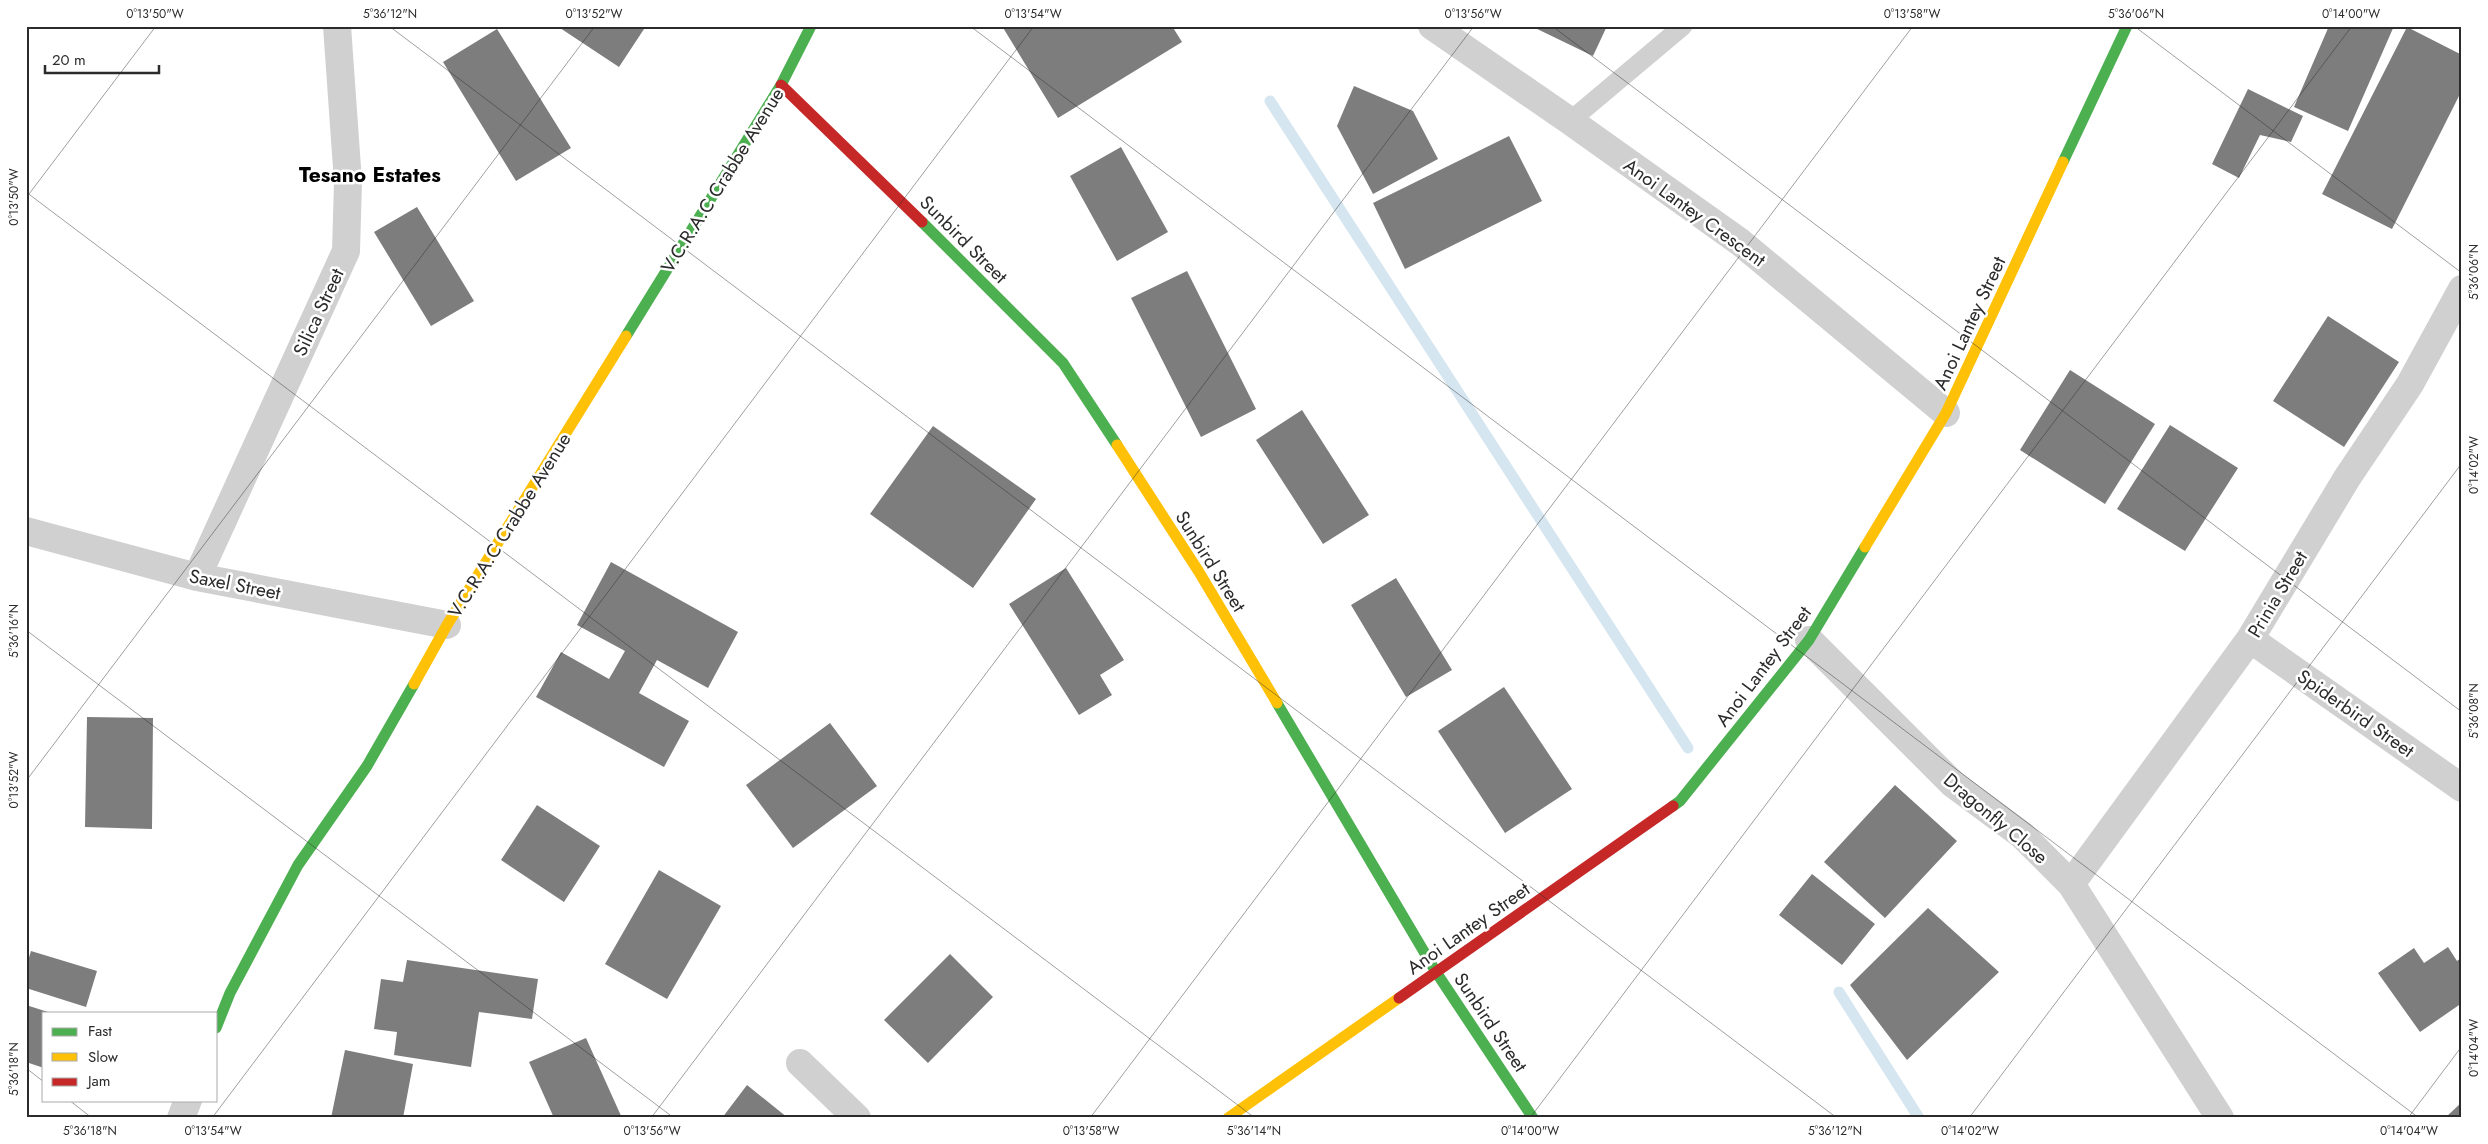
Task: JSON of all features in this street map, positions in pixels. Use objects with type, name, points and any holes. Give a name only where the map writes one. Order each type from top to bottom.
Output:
[{"type":"street","name":"Silica Street","points":[[196,577],[346,250],[348,182],[338,26]]},
{"type":"street","name":"V.C.R.A.C Crabbe Avenue","points":[[218,1023],[230,993],[298,865],[367,766],[447,625],[781,85],[811,26]]},
{"type":"street","name":"Anoi Lantey Crescent","points":[[1432,26],[1740,242],[1946,413]]},
{"type":"street","name":"Anoi Lantey Street","points":[[1228,1118],[1680,801],[1809,640],[1946,413],[2127,26]]},
{"type":"street","name":"Sunbird Street","points":[[781,85],[884,184],[1063,363],[1199,572],[1436,972],[1533,1118]]},
{"type":"street","name":"Prinia Street","points":[[2071,884],[2250,639],[2347,478],[2410,384],[2461,292]]},
{"type":"street","name":"Saxel Street","points":[[26,532],[196,577],[447,625]]},
{"type":"street","name":"Spiderbird Street","points":[[2250,639],[2462,788]]},
{"type":"street","name":"Dragonfly Close","points":[[1809,640],[1953,784],[2022,835],[2071,884],[2220,1118]]},
{"type":"street","points":[[800,1063],[857,1118]]},
{"type":"street","points":[[181,1118],[187,1102]]},
{"type":"lane","points":[[1570,121],[1683,26]]},
{"type":"building","points":[[557,26],[646,26],[619,67]]},
{"type":"building","points":[[1002,26],[1172,26],[1182,42],[1058,118]]},
{"type":"building","points":[[1531,26],[1607,26],[1593,56]]},
{"type":"building","points":[[2329,26],[2394,26],[2348,131],[2294,107]]},
{"type":"building","points":[[2407,27],[2462,55],[2462,90],[2392,229],[2322,194]]},
{"type":"building","points":[[497,29],[571,148],[516,181],[443,62]]},
{"type":"building","points":[[1354,86],[1413,111],[1438,159],[1373,194],[1337,126]]},
{"type":"building","points":[[2248,89],[2303,116],[2291,142],[2260,135],[2239,178],[2212,164]]},
{"type":"building","points":[[1509,136],[1542,201],[1405,269],[1373,203]]},
{"type":"building","points":[[1121,147],[1168,232],[1117,261],[1070,176]]},
{"type":"building","points":[[417,207],[474,301],[431,326],[374,232]]},
{"type":"building","points":[[1187,271],[1256,409],[1201,437],[1131,298]]},
{"type":"building","points":[[2328,316],[2399,362],[2344,447],[2273,401]]},
{"type":"building","points":[[2070,370],[2155,424],[2105,504],[2020,450]]},
{"type":"building","points":[[1302,410],[1369,515],[1323,544],[1256,440]]},
{"type":"building","points":[[2170,425],[2238,468],[2185,551],[2117,509]]},
{"type":"building","points":[[933,426],[1036,499],[973,588],[870,514]]},
{"type":"building","points":[[611,562],[738,632],[708,688],[657,660],[639,693],[689,721],[664,767],[536,697],[561,652],[609,679],[625,651],[577,625]]},
{"type":"building","points":[[1066,568],[1124,660],[1100,675],[1112,695],[1079,715],[1009,604]]},
{"type":"building","points":[[1396,578],[1452,670],[1406,697],[1351,605]]},
{"type":"building","points":[[1504,687],[1572,789],[1505,833],[1438,731]]},
{"type":"building","points":[[87,717],[153,718],[152,829],[85,827]]},
{"type":"building","points":[[830,723],[877,786],[793,848],[746,785]]},
{"type":"building","points":[[1895,785],[1957,841],[1885,918],[1824,862]]},
{"type":"building","points":[[537,805],[600,846],[564,902],[501,860]]},
{"type":"building","points":[[659,870],[721,906],[667,999],[605,964]]},
{"type":"building","points":[[1812,874],[1875,924],[1842,965],[1779,915]]},
{"type":"building","points":[[1928,908],[1999,972],[1907,1060],[1850,985]]},
{"type":"building","points":[[2448,947],[2457,961],[2462,957],[2462,1003],[2420,1032],[2378,973],[2414,948],[2424,963]]},
{"type":"building","points":[[31,951],[97,971],[86,1007],[26,988],[26,967]]},
{"type":"building","points":[[950,954],[993,997],[928,1063],[884,1020]]},
{"type":"building","points":[[407,960],[538,979],[532,1019],[479,1012],[471,1067],[394,1055],[397,1032],[374,1029],[381,979],[403,982]]},
{"type":"building","points":[[26,1005],[48,1012],[42,1012],[42,1067],[26,1062]]},
{"type":"building","points":[[586,1038],[622,1118],[554,1118],[529,1062]]},
{"type":"building","points":[[345,1050],[413,1064],[403,1118],[331,1118]]},
{"type":"building","points":[[747,1085],[788,1118],[722,1118]]},
{"type":"building","points":[[2462,1102],[2462,1118],[2445,1118]]},
{"type":"waterway","points":[[1270,101],[1688,748]]},
{"type":"waterway","points":[[1839,992],[1919,1118]]},
{"type":"traffic: fast","points":[[626,336],[781,85],[811,26]]},
{"type":"traffic: fast","points":[[2063,162],[2127,26]]},
{"type":"traffic: fast","points":[[922,222],[1063,363],[1117,445]]},
{"type":"traffic: fast","points":[[1673,806],[1680,801],[1809,640],[1865,547]]},
{"type":"traffic: fast","points":[[218,1023],[230,993],[298,865],[367,766],[414,684]]},
{"type":"traffic: fast","points":[[1277,703],[1436,972],[1533,1118]]},
{"type":"traffic: slow","points":[[1865,547],[1946,413],[2063,162]]},
{"type":"traffic: slow","points":[[414,684],[447,625],[626,336]]},
{"type":"traffic: slow","points":[[1117,445],[1199,572],[1277,703]]},
{"type":"traffic: slow","points":[[1228,1118],[1399,998]]},
{"type":"traffic: jam","points":[[781,85],[922,222]]},
{"type":"traffic: jam","points":[[1399,998],[1673,806]]},
{"type":"district","name":"Tesano Estates","points":[[370,175]]}]
